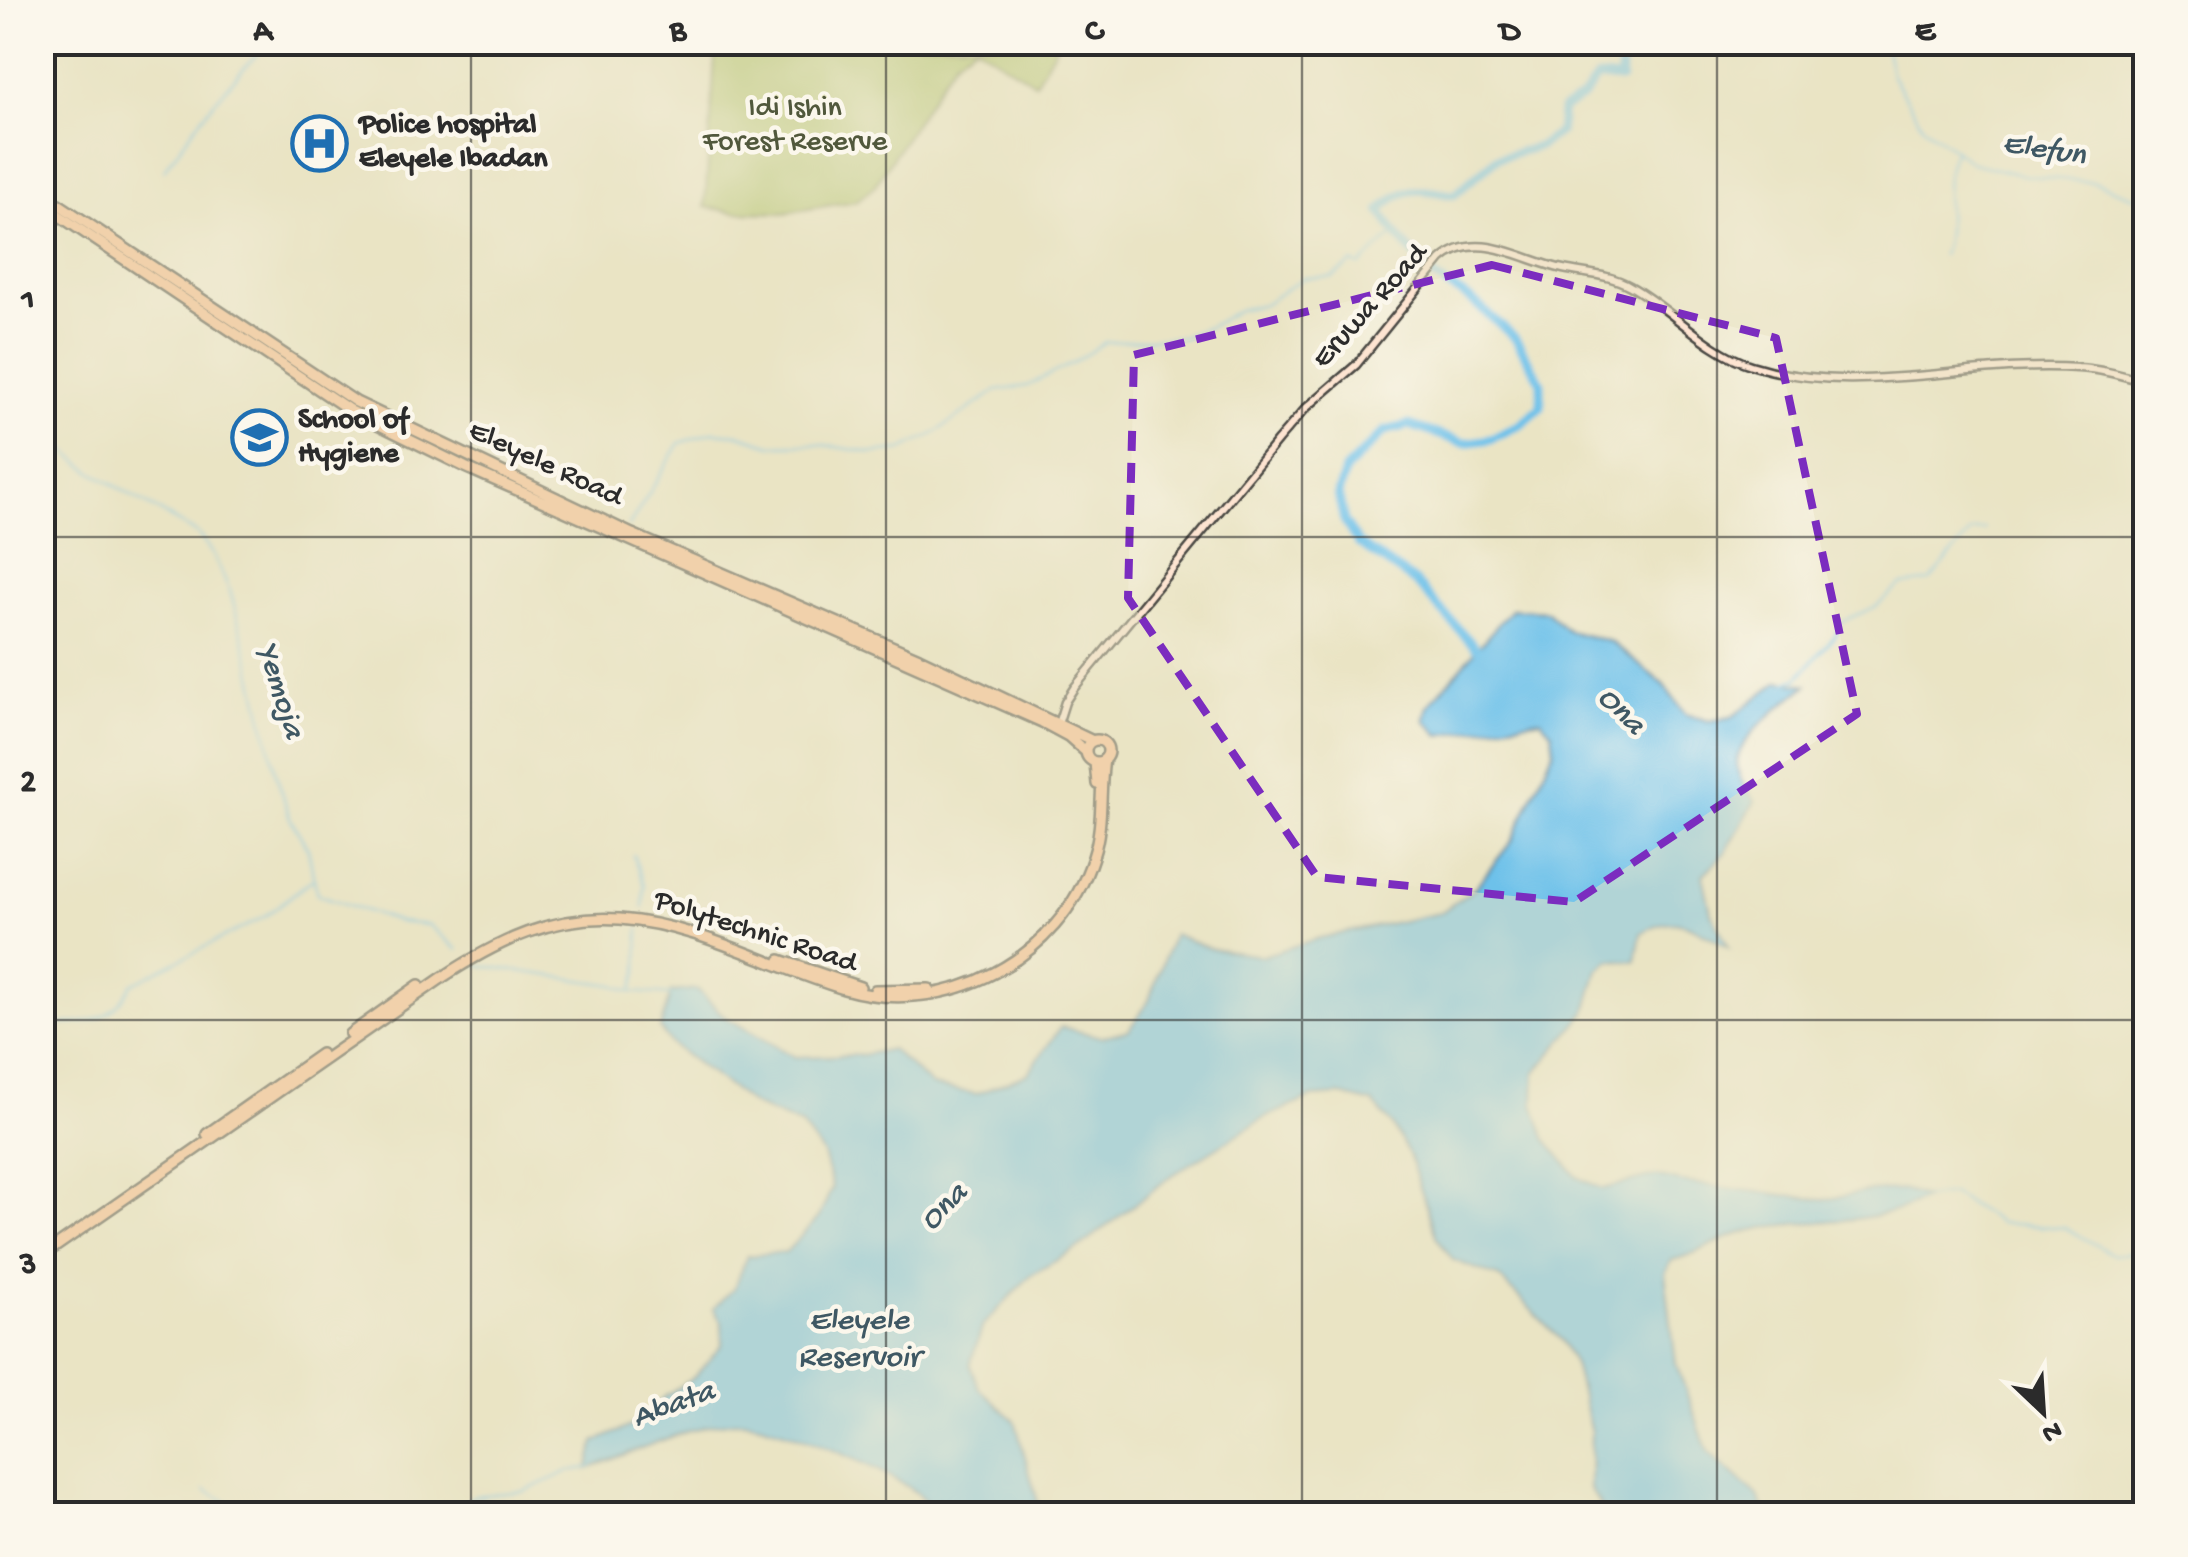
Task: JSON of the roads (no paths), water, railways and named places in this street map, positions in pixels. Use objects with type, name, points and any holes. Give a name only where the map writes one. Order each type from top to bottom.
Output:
[{"type":"main road","name":"Eleyele Road","points":[[42,192],[353,406]]},
{"type":"main road","name":"Eleyele Road","points":[[42,204],[353,406],[604,525],[1058,727]]},
{"type":"main road","name":"Eruwa Road","points":[[1058,727],[1074,688],[1278,440],[1306,408],[1362,358],[1441,260],[1456,250],[1486,247],[1620,281],[1734,358],[1778,372],[1857,378],[2078,368],[2146,382]]},
{"type":"main road","points":[[1058,727],[1101,741],[1106,746],[1100,760],[1058,727]]},
{"type":"main road","points":[[1086,752],[1094,741]]},
{"type":"main road","name":"Polytechnic Road","points":[[42,1252],[439,972],[508,932],[549,918],[606,912],[656,918],[847,984],[878,990],[930,989],[977,975],[1030,942],[1070,894],[1085,864],[1095,829],[1100,760]]},
{"type":"water","name":"Eleyele Reservoir","points":[[1511,609],[1546,611],[1568,631],[1611,642],[1663,684],[1685,714],[1709,721],[1732,717],[1779,681],[1807,685],[1754,731],[1739,753],[1739,774],[1755,801],[1726,852],[1703,875],[1711,913],[1729,947],[1676,922],[1641,933],[1636,961],[1610,960],[1598,970],[1586,1012],[1535,1073],[1534,1104],[1545,1138],[1577,1177],[1603,1189],[1655,1176],[1823,1200],[1870,1191],[1903,1190],[1926,1198],[1881,1215],[1784,1225],[1736,1235],[1672,1260],[1665,1273],[1676,1364],[1708,1452],[1757,1495],[1766,1514],[1606,1514],[1590,1489],[1591,1432],[1574,1364],[1562,1341],[1500,1278],[1453,1260],[1436,1236],[1410,1157],[1392,1125],[1373,1103],[1341,1095],[1312,1097],[1264,1118],[1171,1176],[1080,1247],[1031,1275],[983,1325],[970,1365],[979,1388],[1015,1421],[1041,1514],[928,1514],[924,1500],[912,1490],[866,1465],[781,1430],[742,1421],[687,1432],[588,1469],[595,1442],[640,1422],[663,1398],[694,1377],[722,1345],[722,1322],[713,1309],[734,1288],[747,1256],[786,1252],[819,1217],[832,1188],[823,1154],[802,1126],[753,1105],[671,1044],[660,1029],[671,992],[697,989],[725,1017],[795,1057],[861,1055],[891,1049],[932,1086],[977,1094],[1028,1073],[1061,1027],[1101,1037],[1129,1030],[1149,1000],[1173,934],[1211,949],[1262,956],[1320,938],[1440,913],[1474,889],[1512,841],[1554,750],[1552,732],[1540,719],[1440,735],[1425,720],[1428,706]]},
{"type":"waterway","points":[[164,170],[214,103],[270,42]]},
{"type":"waterway","name":"Ona","points":[[1651,42],[1692,42]]},
{"type":"waterway","name":"Ona","points":[[1484,651],[1477,649],[1416,583],[1358,543],[1344,521],[1338,494],[1345,470],[1385,431],[1409,425],[1464,443],[1491,439],[1521,424],[1541,407],[1541,382],[1515,338],[1474,302],[1436,278],[1380,211],[1406,192],[1454,195],[1497,158],[1540,146],[1560,131],[1562,109],[1582,98],[1597,78],[1621,79],[1621,63],[1633,45],[1651,42]]},
{"type":"waterway","name":"Elefun","points":[[1884,42],[1892,76],[1923,126],[1972,163],[2027,176],[2094,182],[2140,199]]},
{"type":"waterway","points":[[1942,255],[1947,228],[1947,178],[1955,149]]},
{"type":"waterway","points":[[629,526],[680,443],[713,432],[737,434],[772,445],[818,444],[873,453],[902,450],[932,435],[996,391],[1027,386],[1105,342],[1182,337],[1209,327],[1238,310],[1264,304],[1303,278],[1333,277],[1352,263],[1360,266],[1396,232]]},
{"type":"waterway","name":"Yemoja","points":[[42,432],[92,472],[198,534],[214,556],[230,591],[276,774],[290,818],[308,849],[317,894],[399,922],[429,925],[458,950]]},
{"type":"waterway","points":[[1786,683],[1798,678],[1835,636],[1842,622],[1877,606],[1901,585],[1930,581],[1971,532],[1985,529]]},
{"type":"waterway","points":[[633,855],[644,885],[643,907]]},
{"type":"waterway","points":[[42,1024],[71,1024],[105,1015],[132,984],[264,917],[314,878]]},
{"type":"waterway","points":[[632,991],[638,973],[639,929]]},
{"type":"waterway","name":"Yemoja","points":[[471,964],[614,985],[632,992],[673,995]]},
{"type":"waterway","points":[[1924,1198],[1952,1194],[2000,1223],[2065,1228],[2114,1255],[2146,1251]]},
{"type":"waterway","name":"Abata","points":[[450,1514],[474,1496],[525,1491],[569,1471],[592,1467]]},
{"type":"waterway","points":[[205,1490],[261,1514]]},
{"type":"place","name":"Police hospital Eleyele Ibadan","points":[[320,143]]},
{"type":"place","name":"School of Hygiene","points":[[259,438]]},
{"type":"park label","name":"Idi Ishin Forest Reserve","points":[[795,126]]}]
